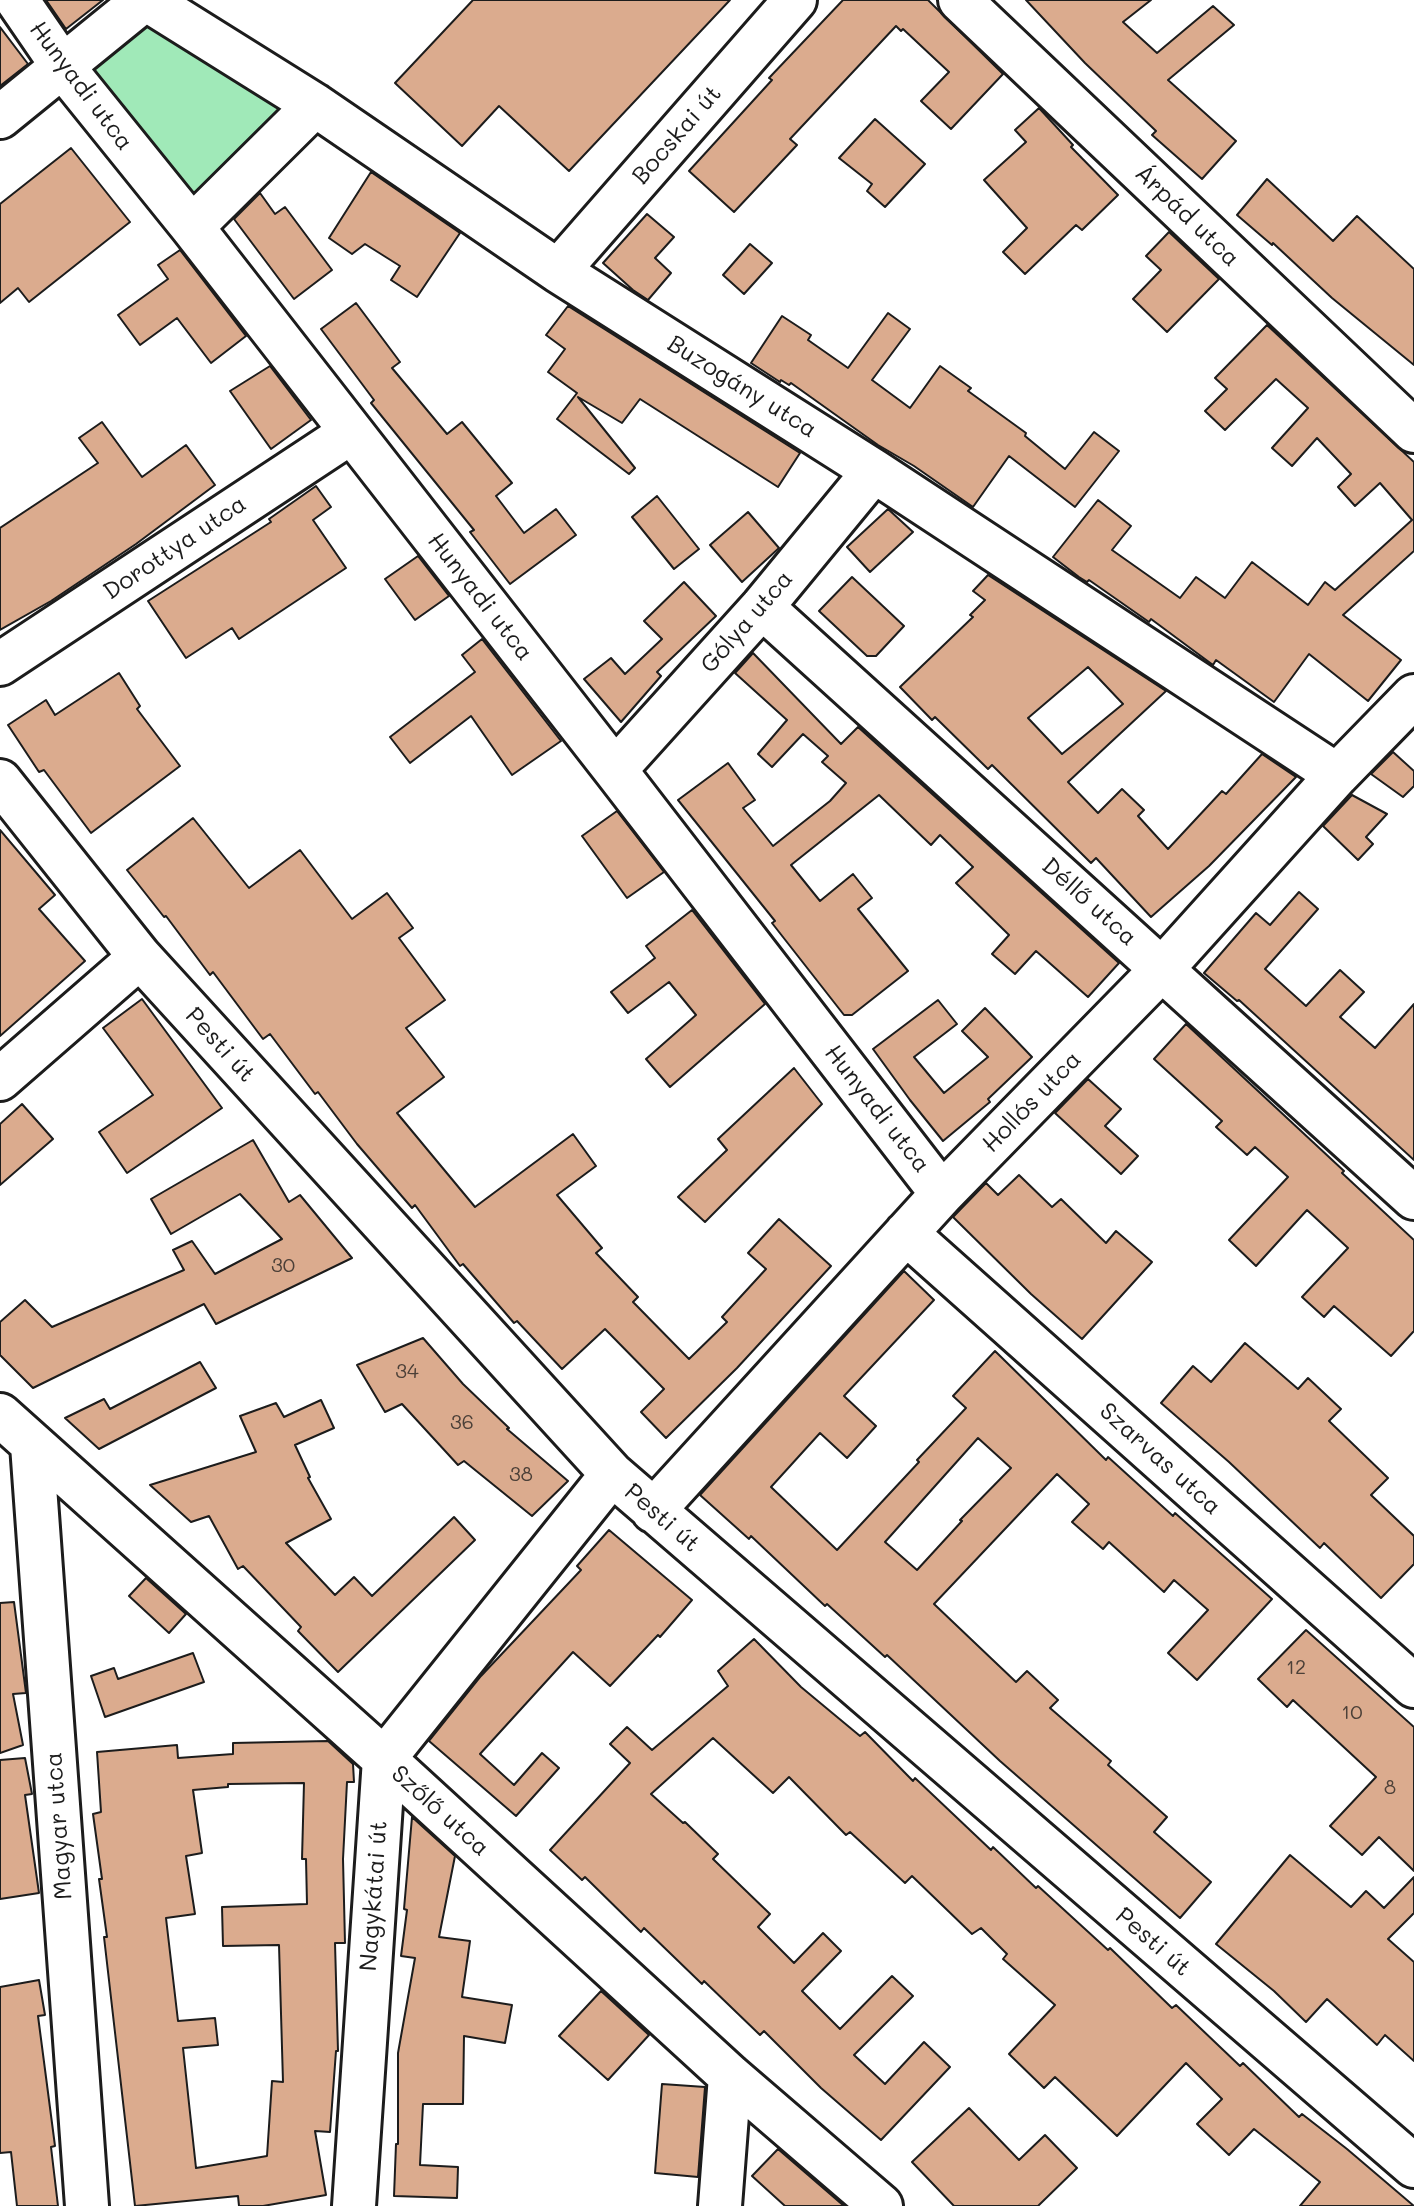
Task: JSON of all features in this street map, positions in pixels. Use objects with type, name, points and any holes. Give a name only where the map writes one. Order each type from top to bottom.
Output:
[{"type":"street","name":"Hunyadi utca","points":[[17,0],[63,67],[192,227],[942,1194]]},
{"type":"street","points":[[0,117],[145,0]]},
{"type":"street","name":"Buzogány utca","points":[[145,0],[315,105],[558,271],[874,471],[1337,775]]},
{"type":"street","name":"Bocskai út","points":[[558,271],[795,0]]},
{"type":"street","name":"Árpád utca","points":[[960,0],[1414,431]]},
{"type":"street","points":[[192,227],[315,105]]},
{"type":"street","name":"Dorottya utca","points":[[0,664],[350,433]]},
{"type":"street","name":"Gólya utca","points":[[615,770],[762,607],[874,471]]},
{"type":"street","name":"Déllő utca","points":[[762,607],[1414,1198]]},
{"type":"street","name":"Hollós utca","points":[[653,1511],[942,1194],[1163,968],[1337,775],[1406,721]]},
{"type":"street","name":"Pesti út","points":[[0,781],[140,957],[612,1474],[1414,2166]]},
{"type":"street","points":[[0,1079],[140,957]]},
{"type":"street","name":"Szarvas utca","points":[[906,1233],[1414,1686]]},
{"type":"street","name":"Szőlő utca","points":[[0,1415],[384,1759],[730,2076],[881,2206]]},
{"type":"street","name":"Magyar utca","points":[[32,1445],[87,2206]]},
{"type":"street","points":[[384,1759],[612,1474]]},
{"type":"street","name":"Nagykátai út","points":[[354,2206],[384,1759]]},
{"type":"street","points":[[720,2206],[730,2076]]},
{"type":"green space","points":[[144,0],[315,105],[192,227],[63,67]]},
{"type":"building","points":[[46,0],[103,0],[66,29]]},
{"type":"building","points":[[473,0],[730,0],[569,171],[499,106],[462,146],[395,83]]},
{"type":"building","points":[[843,0],[928,0],[1003,74],[951,129],[921,101],[949,72],[896,26],[790,139],[797,145],[734,212],[689,171],[772,80],[769,78]]},
{"type":"building","points":[[1026,0],[1151,0],[1123,22],[1157,53],[1213,6],[1234,25],[1168,80],[1236,141],[1202,179],[1152,135],[1156,131],[1085,63]]},
{"type":"building","points":[[0,27],[28,64],[0,86]]},
{"type":"building","points":[[1039,108],[1073,145],[1071,147],[1118,195],[1082,230],[1076,225],[1025,274],[1003,252],[1027,228],[984,180],[1026,142],[1015,130]]},
{"type":"building","points":[[875,119],[925,164],[885,207],[867,191],[872,184],[839,158]]},
{"type":"building","points":[[71,148],[130,222],[29,302],[18,288],[0,303],[0,204]]},
{"type":"building","points":[[371,172],[460,233],[417,297],[391,280],[400,266],[365,244],[352,254],[329,238]]},
{"type":"building","points":[[1267,179],[1333,241],[1357,216],[1414,269],[1414,365],[1237,215]]},
{"type":"building","points":[[260,193],[275,214],[285,207],[332,270],[294,299],[234,219]]},
{"type":"building","points":[[647,214],[674,237],[655,258],[671,273],[648,300],[603,263]]},
{"type":"building","points":[[1169,232],[1219,279],[1167,332],[1133,299],[1161,270],[1146,256]]},
{"type":"building","points":[[750,244],[772,263],[744,294],[723,275]]},
{"type":"building","points":[[180,250],[246,336],[211,363],[177,318],[140,345],[118,315],[168,279],[158,265]]},
{"type":"building","points":[[356,303],[400,362],[392,368],[447,434],[462,422],[512,483],[496,496],[524,533],[556,509],[576,535],[510,584],[470,532],[474,530],[371,403],[374,400],[321,329]]},
{"type":"building","points":[[568,306],[800,453],[778,487],[640,399],[622,423],[578,397],[635,468],[629,474],[557,419],[577,393],[548,372],[565,349],[546,335]]},
{"type":"building","points":[[888,313],[910,329],[872,380],[910,408],[940,366],[971,388],[968,391],[1026,433],[1025,436],[1065,469],[1094,432],[1119,451],[1075,507],[1009,456],[973,507],[791,383],[780,382],[751,363],[782,316],[811,335],[808,340],[848,368]]},
{"type":"building","points":[[1267,325],[1414,462],[1414,551],[1343,615],[1401,660],[1368,701],[1309,654],[1274,702],[1216,660],[1213,665],[1151,619],[1149,622],[1053,557],[1098,500],[1131,526],[1112,550],[1180,598],[1196,577],[1225,598],[1252,562],[1308,605],[1325,582],[1335,590],[1412,520],[1380,483],[1355,506],[1338,487],[1351,474],[1317,438],[1292,466],[1272,448],[1308,408],[1276,379],[1225,430],[1205,411],[1227,389],[1215,378]]},
{"type":"building","points":[[270,366],[311,420],[271,449],[230,391]]},
{"type":"building","points":[[102,422],[142,477],[186,445],[215,485],[136,544],[51,601],[0,630],[0,528],[98,463],[79,438]]},
{"type":"building","points":[[316,486],[331,507],[313,520],[346,568],[239,639],[232,628],[186,658],[148,601],[271,522],[269,519]]},
{"type":"building","points":[[657,496],[699,549],[674,569],[632,517]]},
{"type":"building","points":[[888,509],[913,532],[870,572],[847,547]]},
{"type":"building","points":[[748,512],[779,548],[742,582],[710,545]]},
{"type":"building","points":[[418,556],[449,596],[415,620],[385,579]]},
{"type":"building","points":[[988,575],[1166,691],[1068,782],[1098,813],[1122,789],[1144,810],[1138,816],[1168,849],[1222,791],[1226,794],[1262,754],[1296,777],[1209,866],[1151,917],[1096,858],[1091,863],[992,765],[988,769],[900,687],[973,617],[970,615],[985,600],[973,591]],"holes":[[[1088,667],[1123,704],[1062,754],[1028,718]]]},
{"type":"building","points":[[852,577],[904,626],[876,656],[867,656],[819,611]]},
{"type":"building","points":[[684,582],[716,616],[657,672],[661,676],[621,722],[584,679],[611,658],[625,674],[662,639],[644,621]]},
{"type":"building","points":[[482,639],[561,741],[512,775],[471,716],[410,763],[390,737],[475,672],[462,655]]},
{"type":"building","points":[[753,653],[841,744],[858,727],[1119,963],[1088,997],[1036,951],[1015,974],[992,954],[1009,935],[956,883],[973,867],[940,835],[931,845],[879,795],[791,865],[820,901],[853,874],[872,898],[858,909],[908,971],[852,1015],[844,1015],[772,923],[775,921],[678,800],[728,763],[755,800],[743,808],[773,846],[830,801],[846,783],[822,762],[828,756],[803,734],[772,767],[758,754],[787,720],[735,673]]},
{"type":"building","points":[[119,673],[140,706],[137,709],[180,766],[91,833],[44,770],[39,772],[8,725],[46,700],[55,715]]},
{"type":"building","points":[[1393,752],[1414,771],[1414,786],[1403,797],[1371,774]]},
{"type":"building","points":[[1352,795],[1387,814],[1366,837],[1373,844],[1358,860],[1323,826]]},
{"type":"building","points":[[617,811],[664,872],[627,898],[582,836]]},
{"type":"building","points":[[193,818],[249,888],[300,850],[352,919],[387,893],[413,928],[399,938],[445,1000],[406,1028],[444,1077],[397,1113],[475,1207],[573,1134],[596,1166],[557,1195],[602,1248],[596,1253],[638,1297],[633,1302],[689,1359],[727,1322],[722,1317],[766,1269],[748,1253],[779,1219],[831,1266],[737,1368],[666,1438],[641,1412],[664,1389],[605,1329],[562,1369],[517,1321],[514,1323],[463,1264],[460,1266],[415,1205],[412,1208],[357,1144],[270,1034],[263,1039],[213,972],[210,975],[127,870]]},
{"type":"building","points":[[0,830],[55,895],[39,909],[85,961],[0,1036]]},
{"type":"building","points":[[1299,892],[1318,909],[1265,969],[1306,1006],[1340,970],[1364,992],[1340,1017],[1375,1048],[1414,1004],[1414,1160],[1239,1000],[1204,973],[1256,913],[1270,925]]},
{"type":"building","points":[[692,910],[765,1004],[670,1087],[646,1059],[696,1015],[669,982],[628,1013],[611,992],[655,958],[646,946]]},
{"type":"building","points":[[142,999],[222,1108],[127,1173],[99,1132],[153,1095],[103,1028]]},
{"type":"building","points":[[938,1000],[957,1024],[914,1057],[944,1093],[988,1057],[962,1031],[985,1008],[1032,1057],[988,1099],[990,1102],[943,1141],[873,1049]]},
{"type":"building","points":[[1186,1024],[1414,1240],[1414,1331],[1391,1356],[1334,1306],[1324,1317],[1302,1297],[1348,1248],[1307,1210],[1256,1266],[1229,1240],[1288,1177],[1255,1147],[1247,1155],[1216,1127],[1222,1121],[1154,1059]]},
{"type":"building","points":[[794,1068],[822,1104],[705,1222],[678,1197],[727,1150],[718,1139]]},
{"type":"building","points":[[1088,1079],[1121,1109],[1105,1126],[1138,1156],[1121,1174],[1055,1113]]},
{"type":"building","points":[[22,1104],[53,1139],[0,1185],[0,1124]]},
{"type":"building","points":[[253,1140],[289,1202],[300,1195],[352,1258],[216,1324],[204,1304],[33,1388],[0,1355],[0,1322],[25,1300],[52,1327],[184,1270],[173,1250],[192,1241],[215,1274],[282,1239],[240,1194],[171,1234],[151,1199]]},
{"type":"building","points":[[1019,1175],[1052,1207],[1061,1199],[1106,1243],[1116,1231],[1152,1262],[1082,1339],[953,1217],[986,1183],[998,1195]]},
{"type":"building","points":[[904,1271],[934,1300],[844,1396],[876,1426],[847,1458],[820,1433],[771,1487],[837,1550],[966,1408],[953,1396],[995,1351],[1106,1460],[1108,1457],[1173,1516],[1175,1513],[1272,1599],[1197,1680],[1168,1653],[1208,1610],[1174,1580],[1164,1592],[1109,1542],[1103,1549],[1072,1522],[1089,1504],[1057,1474],[934,1604],[1016,1682],[1027,1671],[1058,1700],[1050,1708],[1111,1761],[1108,1765],[1167,1817],[1154,1832],[1211,1882],[1180,1918],[1000,1761],[887,1655],[885,1657],[827,1604],[825,1606],[751,1536],[749,1539],[700,1495]],"holes":[[[978,1438],[1011,1468],[917,1570],[885,1542]]]},
{"type":"building","points":[[423,1338],[507,1429],[568,1481],[532,1516],[464,1461],[458,1465],[402,1404],[385,1412],[357,1365]]},
{"type":"building","points":[[1245,1343],[1298,1389],[1308,1378],[1341,1409],[1329,1421],[1388,1478],[1371,1495],[1414,1536],[1414,1564],[1381,1598],[1324,1543],[1320,1548],[1161,1403],[1193,1366],[1211,1382]]},
{"type":"building","points":[[200,1362],[216,1388],[99,1449],[65,1418],[104,1399],[110,1409]]},
{"type":"building","points":[[321,1400],[334,1428],[295,1445],[308,1478],[331,1519],[286,1543],[335,1595],[354,1577],[372,1596],[454,1517],[475,1540],[338,1672],[298,1631],[301,1627],[243,1566],[238,1569],[209,1516],[191,1522],[150,1485],[256,1452],[240,1416],[276,1403],[284,1417]]},
{"type":"building","points":[[609,1530],[692,1600],[610,1686],[573,1652],[480,1754],[514,1785],[542,1753],[559,1768],[516,1816],[429,1741],[481,1676],[581,1570],[577,1566]]},
{"type":"building","points":[[146,1578],[186,1614],[169,1633],[129,1596]]},
{"type":"building","points":[[14,1602],[26,1693],[13,1694],[23,1745],[0,1753],[0,1603]]},
{"type":"building","points":[[1306,1630],[1414,1727],[1414,1871],[1379,1837],[1362,1855],[1330,1826],[1376,1777],[1293,1700],[1287,1707],[1258,1679]]},
{"type":"building","points":[[754,1639],[801,1687],[860,1736],[865,1732],[913,1781],[915,1778],[991,1850],[993,1847],[1036,1888],[1038,1886],[1108,1950],[1110,1948],[1172,2008],[1176,2005],[1299,2117],[1302,2114],[1414,2206],[1300,2206],[1320,2182],[1254,2129],[1229,2155],[1197,2124],[1222,2099],[1186,2063],[1117,2136],[1055,2077],[1044,2088],[1009,2054],[1055,2005],[1003,1959],[1007,1954],[981,1928],[972,1934],[912,1876],[905,1883],[850,1832],[846,1835],[789,1777],[773,1793],[713,1738],[651,1794],[718,1854],[713,1859],[770,1914],[758,1927],[794,1963],[823,1933],[841,1951],[802,1991],[840,2029],[892,1976],[913,1996],[854,2055],[885,2084],[924,2042],[950,2067],[881,2140],[821,2088],[764,2031],[760,2035],[644,1928],[641,1932],[585,1877],[582,1880],[550,1850],[630,1763],[610,1744],[627,1727],[652,1750],[728,1686],[718,1671]]},
{"type":"building","points":[[193,1653],[204,1682],[105,1717],[91,1676],[114,1668],[118,1679]]},
{"type":"building","points":[[328,1741],[353,1764],[354,1782],[347,1782],[343,1859],[345,1943],[335,1943],[338,2051],[330,2132],[315,2131],[326,2195],[263,2206],[239,2206],[238,2196],[135,2206],[93,1814],[101,1812],[97,1752],[177,1745],[178,1758],[233,1754],[233,1743]],"holes":[[[304,1783],[302,1859],[306,1859],[307,1904],[222,1907],[223,1946],[279,1945],[283,2082],[272,2081],[267,2156],[196,2168],[183,2048],[218,2045],[215,2018],[178,2021],[166,1918],[195,1914],[186,1856],[202,1853],[193,1790],[228,1787],[228,1784]]]},
{"type":"building","points":[[25,1758],[32,1794],[25,1795],[39,1893],[0,1899],[0,1760]]},
{"type":"building","points":[[412,1817],[455,1856],[439,1937],[470,1941],[462,1997],[512,2005],[505,2043],[464,2036],[463,2104],[423,2104],[420,2165],[458,2167],[457,2198],[394,2196],[398,2144],[398,2053],[415,1958],[401,1956]]},
{"type":"building","points":[[1290,1855],[1351,1907],[1366,1891],[1384,1908],[1414,1877],[1414,1913],[1388,1939],[1414,1962],[1414,2061],[1385,2035],[1377,2045],[1327,1999],[1306,2022],[1274,1991],[1216,1944]]},
{"type":"building","points":[[39,1980],[45,2015],[38,2016],[55,2146],[51,2147],[58,2206],[17,2206],[11,2152],[0,2153],[0,1987]]},
{"type":"building","points":[[601,1991],[649,2035],[608,2080],[559,2036]]},
{"type":"building","points":[[662,2084],[705,2087],[698,2177],[655,2173]]},
{"type":"building","points":[[969,2108],[1019,2160],[1045,2135],[1077,2168],[1038,2206],[954,2206],[912,2162]]},
{"type":"building","points":[[778,2149],[844,2206],[785,2206],[752,2176]]}]
